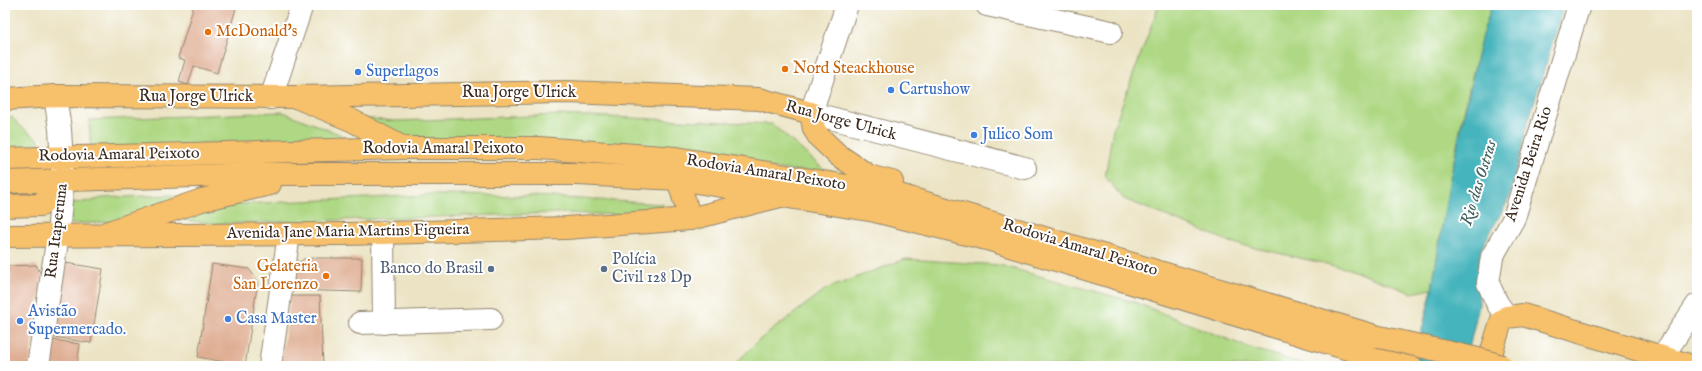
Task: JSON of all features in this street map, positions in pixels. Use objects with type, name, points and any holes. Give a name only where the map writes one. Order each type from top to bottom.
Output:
[{"type":"main road","name":"Rua Jorge Ulrick","points":[[5,99],[55,96],[271,98],[566,92],[759,99],[811,114]]},
{"type":"main road","points":[[296,97],[351,120],[403,148]]},
{"type":"main road","points":[[811,114],[814,129],[819,138],[838,155],[869,176],[932,192],[961,212]]},
{"type":"main road","name":"Rodovia Amaral Peixoto","points":[[5,159],[63,156],[403,148],[539,148],[676,158],[896,194],[961,212],[1374,346],[1411,366]]},
{"type":"main road","points":[[103,234],[202,200],[227,193],[328,174]]},
{"type":"main road","name":"Rodovia Amaral Peixoto","points":[[5,182],[63,178],[328,174],[576,174],[678,179],[875,211],[987,239],[1374,346],[1478,359],[1502,366]]},
{"type":"main road","points":[[5,206],[41,205],[63,178]]},
{"type":"main road","points":[[678,179],[690,219]]},
{"type":"main road","name":"Avenida Jane Maria Martins Figueira","points":[[5,236],[103,234],[289,234],[566,228],[690,219],[780,196]]},
{"type":"main road","points":[[1491,366],[1491,354],[1500,322],[1507,317],[1523,315],[1692,366]]},
{"type":"street","points":[[271,98],[302,5]]},
{"type":"street","points":[[811,114],[847,5]]},
{"type":"street","points":[[987,5],[1111,32]]},
{"type":"street","name":"Avenida Beira Rio","points":[[1507,317],[1497,303],[1488,283],[1492,257],[1514,218],[1580,5]]},
{"type":"street","name":"Rua Itaperuna","points":[[38,366],[58,235],[63,178],[63,156],[55,96]]},
{"type":"street","name":"Rua Jorge Ulrick","points":[[811,114],[1025,168]]},
{"type":"street","points":[[384,232],[384,323]]},
{"type":"street","points":[[270,366],[289,234]]},
{"type":"street","points":[[1662,357],[1697,305]]},
{"type":"street","points":[[360,322],[384,323],[491,319]]},
{"type":"green space","points":[[1159,5],[1492,5],[1472,75],[1464,110],[1432,289],[1412,293],[1349,269],[1233,243],[1124,199],[1105,177],[1113,129]]},
{"type":"green space","points":[[283,112],[354,140],[91,149],[89,120]]},
{"type":"green space","points":[[560,115],[772,124],[828,173],[407,140],[360,118],[395,121]]},
{"type":"green space","points":[[5,117],[12,117],[20,126],[39,140],[40,153],[5,153]]},
{"type":"green space","points":[[168,195],[189,197],[112,222],[70,224],[71,203],[92,201],[102,198]]},
{"type":"green space","points":[[432,195],[532,196],[663,204],[661,216],[560,213],[215,224],[177,219],[239,204]]},
{"type":"green space","points":[[905,259],[999,265],[1134,302],[1247,347],[1310,366],[733,366],[758,341],[826,289]]},
{"type":"water","name":"Rio das Ostras","points":[[1492,5],[1564,5],[1526,129],[1510,197],[1481,249],[1478,272],[1479,305],[1465,366],[1413,366],[1432,289],[1449,183],[1481,38]]},
{"type":"building","name":"McDonald's","points":[[194,5],[237,5],[217,73],[194,66],[188,85],[179,82],[185,60],[178,58]]},
{"type":"building","name":"Gelateria San Lorenzo","points":[[362,258],[361,292],[289,290],[292,273],[296,265],[304,259]]},
{"type":"building","points":[[59,262],[103,269],[91,343],[47,336]]},
{"type":"building","name":"Casa Master","points":[[212,264],[249,269],[258,281],[245,366],[198,357]]},
{"type":"building","name":"Avistão Supermercado.","points":[[36,265],[42,276],[29,366],[5,366],[5,266]]},
{"type":"building","points":[[290,296],[320,296],[323,366],[281,366]]},
{"type":"building","points":[[47,339],[80,344],[77,366],[43,366]]},
{"type":"place","name":"McDonald's","points":[[208,32]]},
{"type":"place","name":"Nord Steackhouse","points":[[785,69]]},
{"type":"place","name":"Superlagos","points":[[358,72]]},
{"type":"place","name":"Cartushow","points":[[891,90]]},
{"type":"place","name":"Julico Som","points":[[974,135]]},
{"type":"place","name":"Banco do Brasil","points":[[491,269]]},
{"type":"place","name":"Polícia Civil 128 Dp","points":[[604,269]]},
{"type":"place","name":"Gelateria San Lorenzo","points":[[326,276]]},
{"type":"place","name":"Casa Master","points":[[228,319]]},
{"type":"place","name":"Avistão Supermercado.","points":[[20,321]]}]
